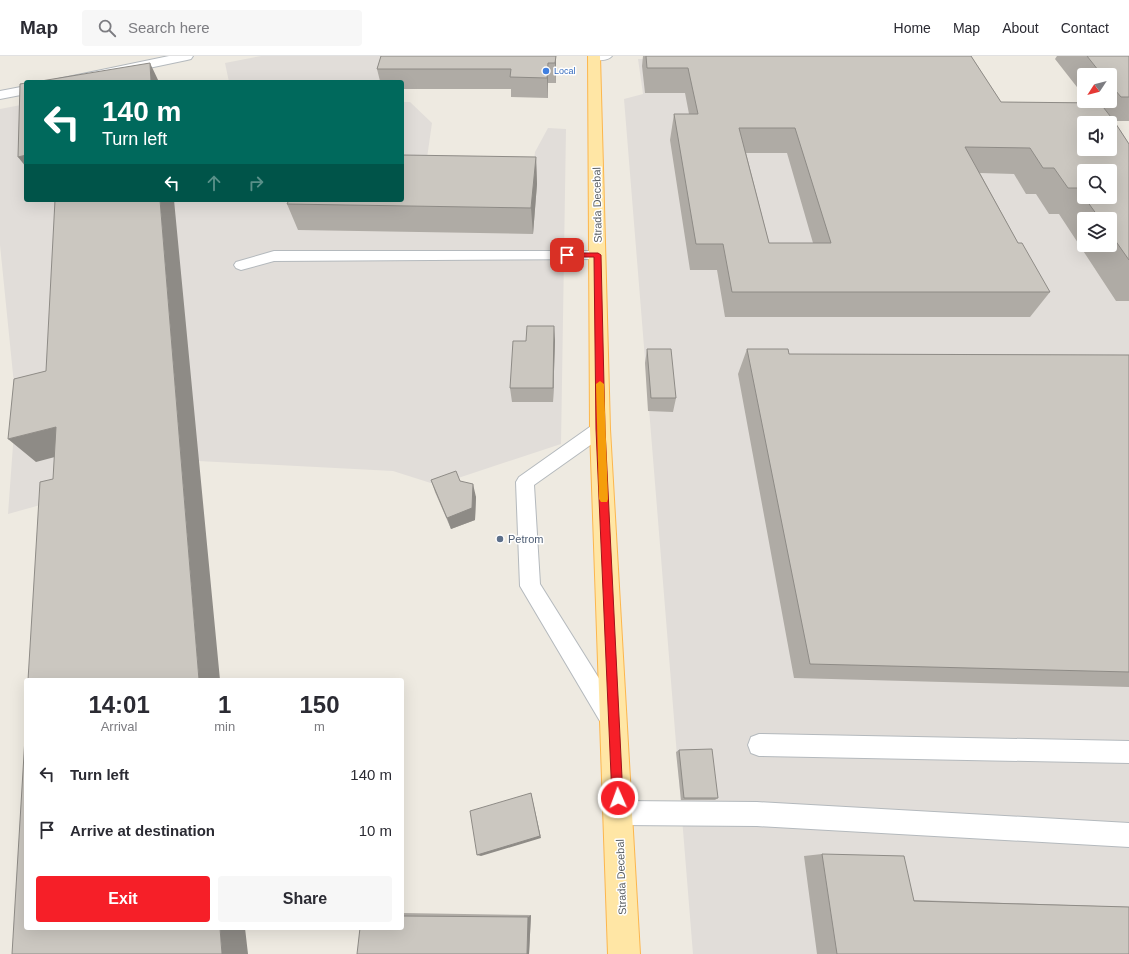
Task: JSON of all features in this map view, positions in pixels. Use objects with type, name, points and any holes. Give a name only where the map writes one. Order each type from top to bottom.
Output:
[{"type":"main road","name":"Strada Decebal","points":[[598,56],[600,429],[615,725],[624,954]]},
{"type":"street","points":[[73,80],[187,56]]},
{"type":"street","points":[[0,95],[24,90]]},
{"type":"lane","points":[[241,264],[274,256],[598,255]]},
{"type":"lane","points":[[600,429],[525,482],[530,586],[615,725]]},
{"type":"lane","points":[[759,745],[1129,752]]},
{"type":"lane","points":[[618,813],[757,814],[1129,835]]},
{"type":"shaded area","points":[[261,56],[436,56],[404,80],[229,80],[225,63]]},
{"type":"shaded area","points":[[638,59],[947,63],[992,116],[1077,122],[1077,156],[1093,156],[1102,164],[1077,164],[1077,204],[1117,204],[1117,176],[1129,186],[1129,954],[693,954],[624,99],[643,94]]},
{"type":"shaded area","points":[[404,102],[410,102],[432,123],[427,158],[534,160],[535,152],[548,128],[566,129],[561,444],[437,485],[393,471],[198,461],[8,514],[16,404],[0,245],[0,109],[24,104],[24,202],[404,202]]},
{"type":"building","points":[[381,56],[556,56],[555,63],[548,63],[547,78],[510,77],[511,69],[377,69]]},
{"type":"building","points":[[646,56],[971,56],[1001,102],[1077,103],[1077,108],[1104,108],[1110,116],[1077,116],[1077,156],[1117,156],[1117,126],[1129,144],[1129,260],[1117,243],[1117,212],[1095,212],[1089,204],[1117,204],[1117,164],[1077,164],[1077,188],[1068,188],[1054,168],[1043,168],[1030,148],[965,147],[1018,243],[1022,243],[1050,292],[732,292],[723,244],[696,244],[674,114],[698,114],[688,68],[647,68]],"holes":[[[739,128],[795,128],[831,243],[769,243]]]},
{"type":"building","points":[[1087,56],[1129,56],[1129,97],[1121,97],[1117,92],[1117,68],[1096,68]]},
{"type":"building","points":[[150,63],[151,80],[47,80]]},
{"type":"building","points":[[24,83],[24,156],[18,157],[20,84]]},
{"type":"building","points":[[404,155],[536,157],[531,208],[287,204],[288,202],[404,202]]},
{"type":"building","points":[[55,202],[160,202],[199,678],[28,678],[40,482],[53,479],[56,427],[8,439],[14,379],[46,371]]},
{"type":"building","points":[[527,326],[554,326],[553,388],[510,388],[513,341],[526,341]]},
{"type":"building","points":[[647,349],[671,349],[676,398],[651,398]]},
{"type":"building","points":[[747,349],[788,349],[789,354],[1129,355],[1129,672],[810,664]]},
{"type":"building","points":[[456,471],[460,481],[473,484],[472,508],[447,518],[431,480]]},
{"type":"building","points":[[712,749],[718,798],[684,798],[679,750]]},
{"type":"building","points":[[24,754],[24,930],[220,930],[222,954],[12,954]]},
{"type":"building","points":[[531,793],[540,836],[477,855],[470,811]]},
{"type":"building","points":[[822,854],[904,856],[914,901],[1129,907],[1129,954],[837,954]]},
{"type":"building","points":[[404,916],[528,917],[527,954],[357,954],[360,930],[404,930]]},
{"type":"slow traffic","points":[[600,384],[600,429],[604,499]]},
{"type":"place","name":"Local","points":[[546,71]]},
{"type":"place","name":"Petrom","points":[[500,539]]},
{"type":"route","points":[[567,255],[598,255],[600,429],[618,798]]}]
